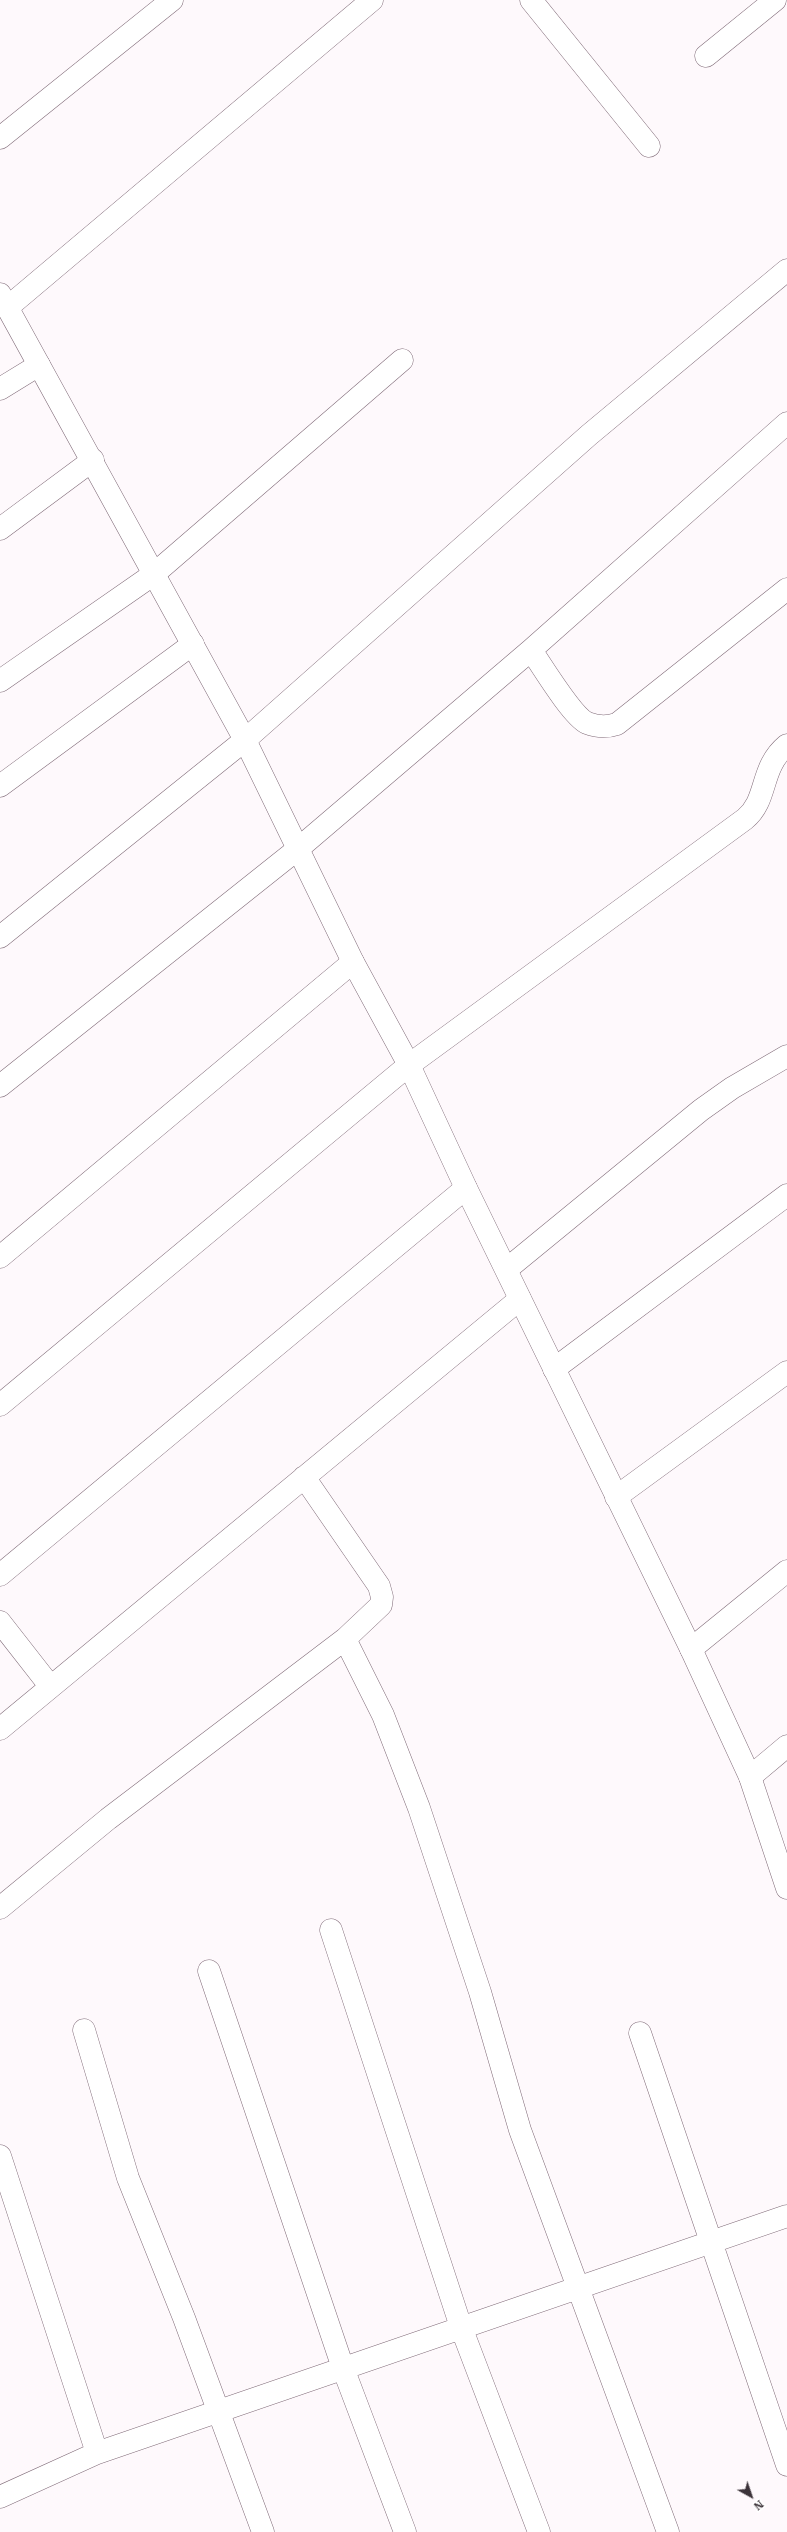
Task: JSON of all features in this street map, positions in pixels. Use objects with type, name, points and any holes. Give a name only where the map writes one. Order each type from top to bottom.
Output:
[{"type":"street","points":[[0,138],[172,0]]},
{"type":"street","points":[[372,0],[4,300],[245,740],[299,848],[353,962],[409,1065],[466,1188],[507,1269],[520,1299],[616,1497],[691,1648],[750,1777],[787,1888]]},
{"type":"street","points":[[532,0],[649,146]]},
{"type":"street","points":[[706,56],[775,0]]},
{"type":"street","points":[[0,937],[245,740],[589,435],[787,270]]},
{"type":"street","points":[[0,681],[154,574],[402,360]]},
{"type":"street","points":[[0,389],[40,365]]},
{"type":"street","points":[[0,1086],[299,848],[531,650],[787,423]]},
{"type":"street","points":[[0,529],[93,460]]},
{"type":"street","points":[[531,650],[576,714],[587,723],[607,727],[617,724],[787,589]]},
{"type":"street","points":[[0,786],[193,644]]},
{"type":"street","points":[[0,1405],[409,1065],[752,813],[758,804],[771,762],[787,745]]},
{"type":"street","points":[[0,1257],[353,962]]},
{"type":"street","points":[[507,1269],[701,1110],[732,1088],[787,1056]]},
{"type":"street","points":[[0,1575],[466,1188]]},
{"type":"street","points":[[554,1369],[787,1195]]},
{"type":"street","points":[[0,1728],[520,1299]]},
{"type":"street","points":[[616,1497],[787,1372]]},
{"type":"street","points":[[0,1908],[108,1819],[345,1639],[381,1605],[382,1597],[379,1586],[304,1477]]},
{"type":"street","points":[[691,1648],[787,1571]]},
{"type":"street","points":[[0,1622],[50,1686]]},
{"type":"street","points":[[345,1639],[383,1715],[419,1808],[480,1992],[520,2130],[668,2532]]},
{"type":"street","points":[[750,1777],[787,1746]]},
{"type":"street","points":[[331,1930],[461,2327],[539,2532]]},
{"type":"street","points":[[209,1972],[343,2368],[405,2532]]},
{"type":"street","points":[[84,2030],[128,2178],[184,2318],[216,2411],[263,2532]]},
{"type":"street","points":[[640,2033],[710,2244],[787,2465]]},
{"type":"street","points":[[0,2156],[96,2453]]},
{"type":"street","points":[[0,2497],[96,2453],[461,2327],[710,2244],[787,2216]]}]
